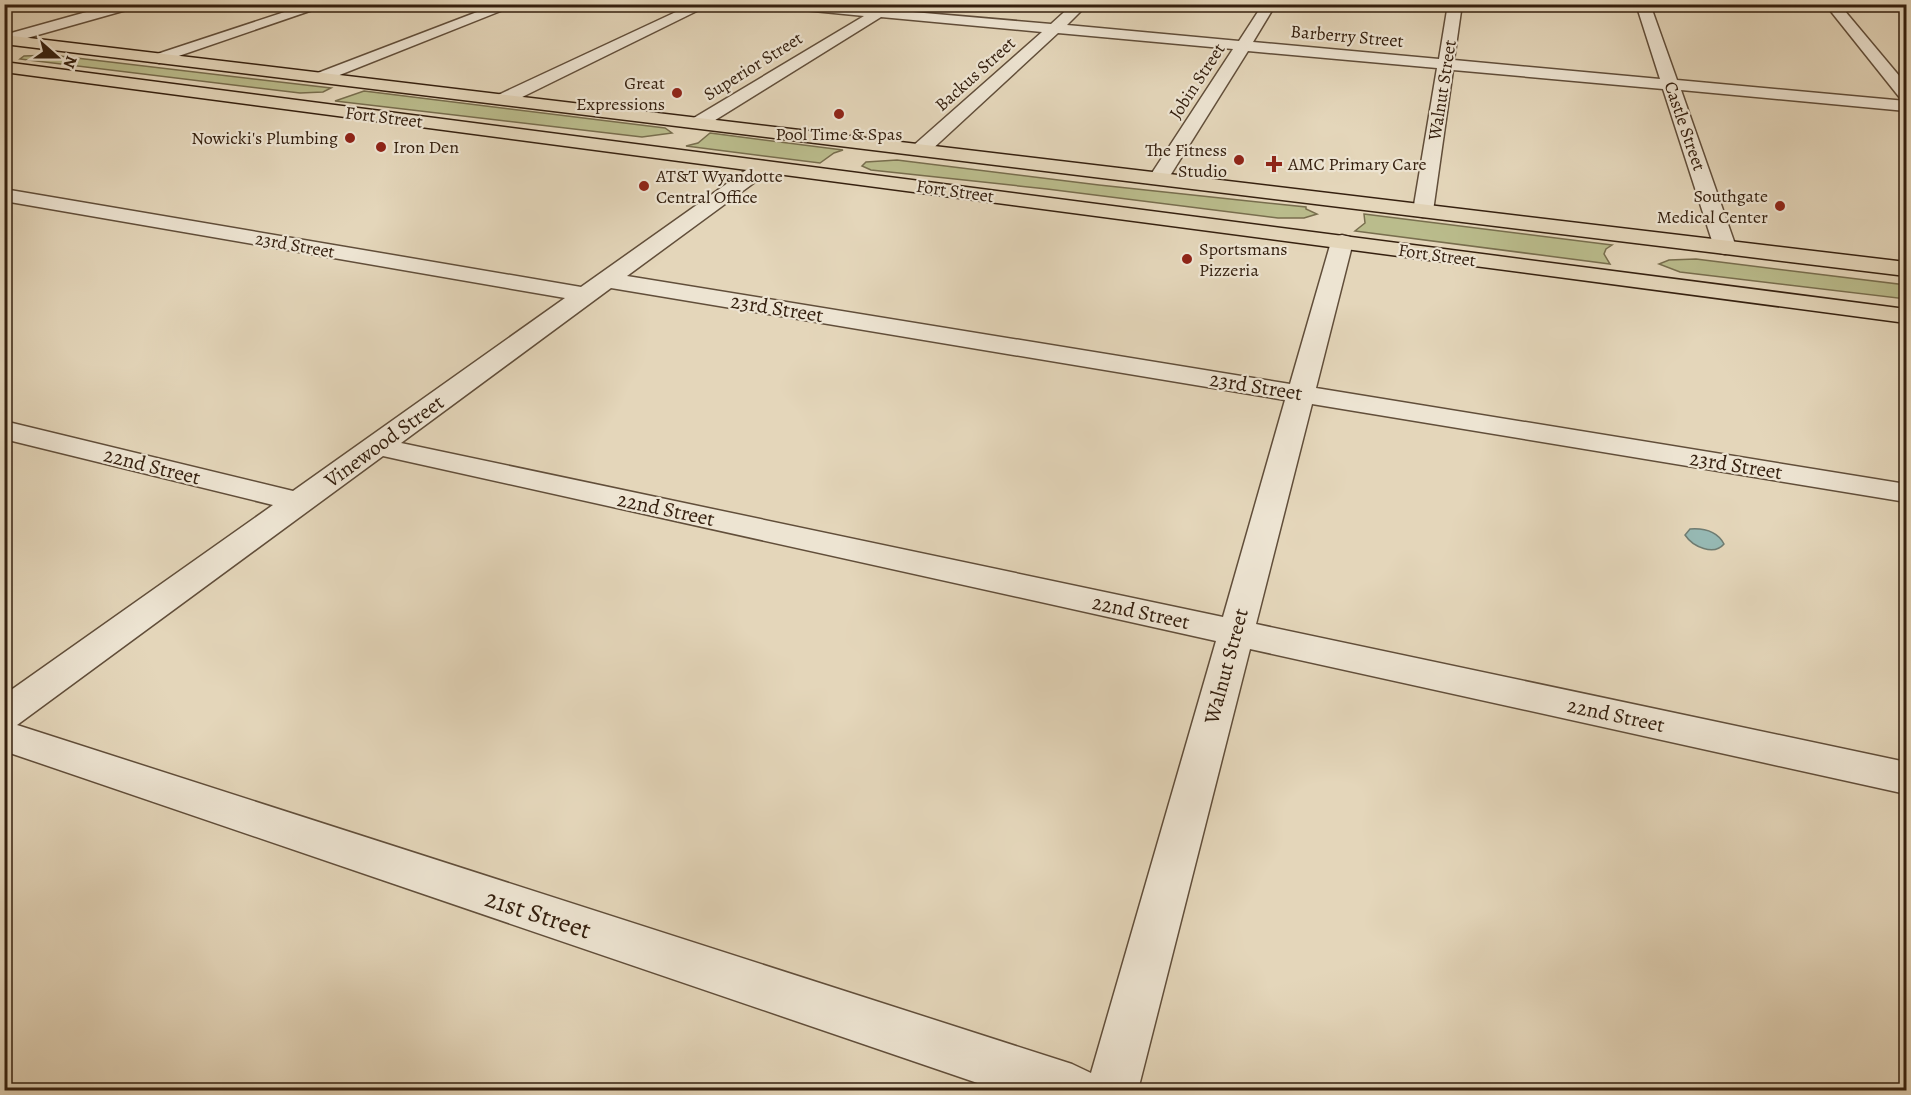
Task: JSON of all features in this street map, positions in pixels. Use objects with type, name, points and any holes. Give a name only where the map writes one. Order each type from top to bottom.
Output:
[{"type":"main road","name":"Fort Street","points":[[6,44],[273,71],[1906,269]]},
{"type":"main road","points":[[6,44],[32,50],[187,69],[273,71]]},
{"type":"main road","name":"Fort Street","points":[[4,67],[897,184],[1340,228],[1673,285],[1906,316]]},
{"type":"main road","points":[[90,78],[150,77],[310,97],[336,95],[354,86],[341,80]]},
{"type":"main road","points":[[372,116],[437,115],[660,142],[689,138],[698,123]]},
{"type":"main road","points":[[850,178],[837,169],[841,158],[848,155],[877,153],[1099,181],[1219,186]]},
{"type":"main road","points":[[1326,200],[1337,209],[1340,228]]},
{"type":"main road","points":[[1673,285],[1639,274],[1628,266],[1624,253],[1654,250],[1906,281]]},
{"type":"main road","points":[[1823,304],[1906,304]]},
{"type":"street","points":[[6,44],[132,4]]},
{"type":"street","points":[[159,58],[324,4]]},
{"type":"street","points":[[321,77],[512,4]]},
{"type":"street","points":[[504,99],[705,4]]},
{"type":"street","name":"Barberry Street","points":[[783,4],[884,9],[1054,29],[1906,106]]},
{"type":"street","name":"Backus Street","points":[[921,149],[1082,4]]},
{"type":"street","name":"Jobin Street","points":[[1158,179],[1270,4]]},
{"type":"street","name":"Walnut Street","points":[[1424,212],[1455,4]]},
{"type":"street","name":"Castle Street","points":[[1643,4],[1725,247]]},
{"type":"street","points":[[1831,4],[1906,94]]},
{"type":"street","name":"Superior Street","points":[[698,123],[884,9]]},
{"type":"street","name":"Vinewood Street","points":[[4,715],[763,167]]},
{"type":"street","name":"23rd Street","points":[[4,195],[596,288],[1301,394],[1906,493]]},
{"type":"street","name":"Walnut Street","points":[[1112,1090],[1301,394],[1340,228]]},
{"type":"street","name":"22nd Street","points":[[4,430],[299,502]]},
{"type":"street","name":"22nd Street","points":[[376,446],[1906,778]]},
{"type":"street","name":"21st Street","points":[[4,736],[1072,1090]]},
{"type":"green space","points":[[51,55],[331,88],[323,92],[300,93],[20,59],[24,56]]},
{"type":"green space","points":[[364,91],[665,128],[672,133],[642,137],[335,101]]},
{"type":"green space","points":[[710,133],[843,150],[834,153],[820,163],[686,146],[698,143]]},
{"type":"green space","points":[[897,160],[1306,207],[1317,214],[1304,218],[1278,218],[871,170],[862,166],[866,162]]},
{"type":"green space","points":[[1364,214],[1612,245],[1606,249],[1604,254],[1610,264],[1355,231],[1365,223]]},
{"type":"green space","points":[[1696,259],[1906,285],[1906,299],[1680,272],[1659,264],[1669,260]]},
{"type":"water","points":[[1690,529],[1710,531],[1724,544],[1720,548],[1709,550],[1698,546],[1685,535]]},
{"type":"place","name":"Great Expressions","points":[[677,93]]},
{"type":"place","name":"Pool Time & Spas","points":[[839,114]]},
{"type":"place","name":"Nowicki's Plumbing","points":[[350,138]]},
{"type":"place","name":"Iron Den","points":[[381,147]]},
{"type":"place","name":"The Fitness Studio","points":[[1239,160]]},
{"type":"place","name":"AMC Primary Care","points":[[1274,164]]},
{"type":"place","name":"AT&T Wyandotte Central Office","points":[[644,186]]},
{"type":"place","name":"Southgate Medical Center","points":[[1780,206]]},
{"type":"place","name":"Sportsmans Pizzeria","points":[[1187,259]]}]
